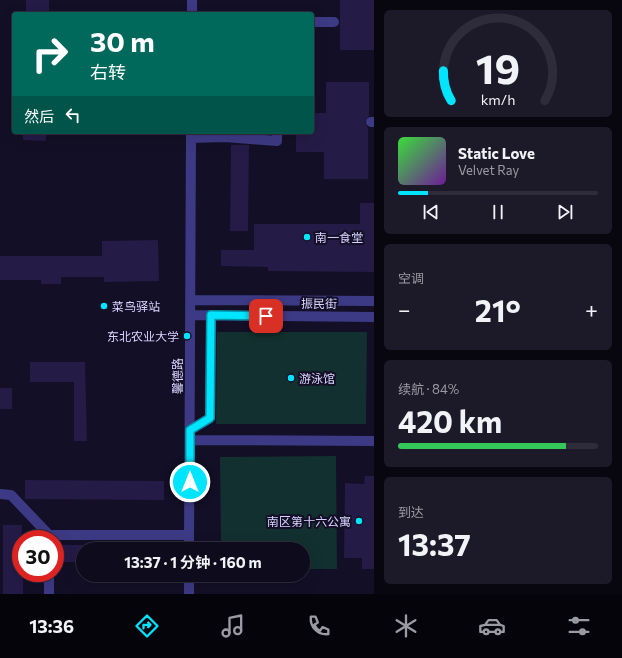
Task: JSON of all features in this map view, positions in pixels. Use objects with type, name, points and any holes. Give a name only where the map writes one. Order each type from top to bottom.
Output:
[{"type":"street","points":[[192,0],[192,12]]},
{"type":"street","points":[[314,22],[334,22]]},
{"type":"street","points":[[191,135],[277,141],[277,134]]},
{"type":"street","name":"馨德路","points":[[189,542],[191,135]]},
{"type":"street","name":"振民街","points":[[191,300],[374,301]]},
{"type":"street","points":[[279,316],[280,300]]},
{"type":"street","points":[[354,301],[354,317]]},
{"type":"street","name":"振民街","points":[[191,315],[374,317]]},
{"type":"street","points":[[190,435],[210,418],[211,315]]},
{"type":"street","points":[[190,435],[374,441]]},
{"type":"street","points":[[0,494],[10,495],[42,530]]},
{"type":"street","points":[[64,537],[189,535]]},
{"type":"street","points":[[49,582],[49,594]]},
{"type":"street","points":[[189,582],[189,594]]},
{"type":"green space","name":"游泳馆","points":[[217,332],[367,332],[366,424],[216,424]]},
{"type":"green space","points":[[336,456],[337,569],[310,569],[310,542],[221,542],[220,457]]},
{"type":"building","points":[[26,0],[49,0],[49,12],[26,12]]},
{"type":"building","points":[[340,0],[374,0],[374,50],[340,50]]},
{"type":"building","points":[[326,82],[369,82],[369,116],[365,122],[368,128],[368,179],[324,179],[324,152],[296,152],[296,134],[314,134],[314,113],[326,113]]},
{"type":"building","points":[[23,134],[46,134],[46,141],[23,140]]},
{"type":"building","points":[[231,145],[249,145],[248,231],[230,231]]},
{"type":"building","name":"南一食堂","points":[[360,203],[374,203],[374,272],[268,271],[268,267],[221,266],[221,250],[254,250],[254,224],[360,224]]},
{"type":"building","points":[[158,240],[159,281],[104,282],[104,277],[61,277],[61,284],[41,284],[41,280],[0,280],[0,256],[102,256],[102,241]]},
{"type":"building","points":[[30,362],[85,362],[87,441],[74,441],[74,382],[30,382]]},
{"type":"building","points":[[0,388],[12,388],[12,409],[0,409]]},
{"type":"building","name":"南区第十六公寓","points":[[365,476],[374,476],[374,569],[362,569],[362,558],[344,558],[345,483],[364,484]]},
{"type":"building","points":[[25,480],[164,481],[164,500],[25,499]]},
{"type":"building","points":[[3,525],[22,525],[22,530],[12,530],[12,582],[23,582],[23,594],[3,594]]},
{"type":"building","points":[[64,545],[76,545],[76,562],[64,562]]},
{"type":"place","name":"南一食堂","points":[[307,237]]},
{"type":"place","name":"菜鸟驿站","points":[[104,306]]},
{"type":"place","name":"东北农业大学","points":[[187,336]]},
{"type":"place","name":"游泳馆","points":[[291,378]]},
{"type":"place","name":"南区第十六公寓","points":[[359,521]]},
{"type":"route","points":[[190,482],[190,430],[210,418],[211,315],[266,316]]}]
